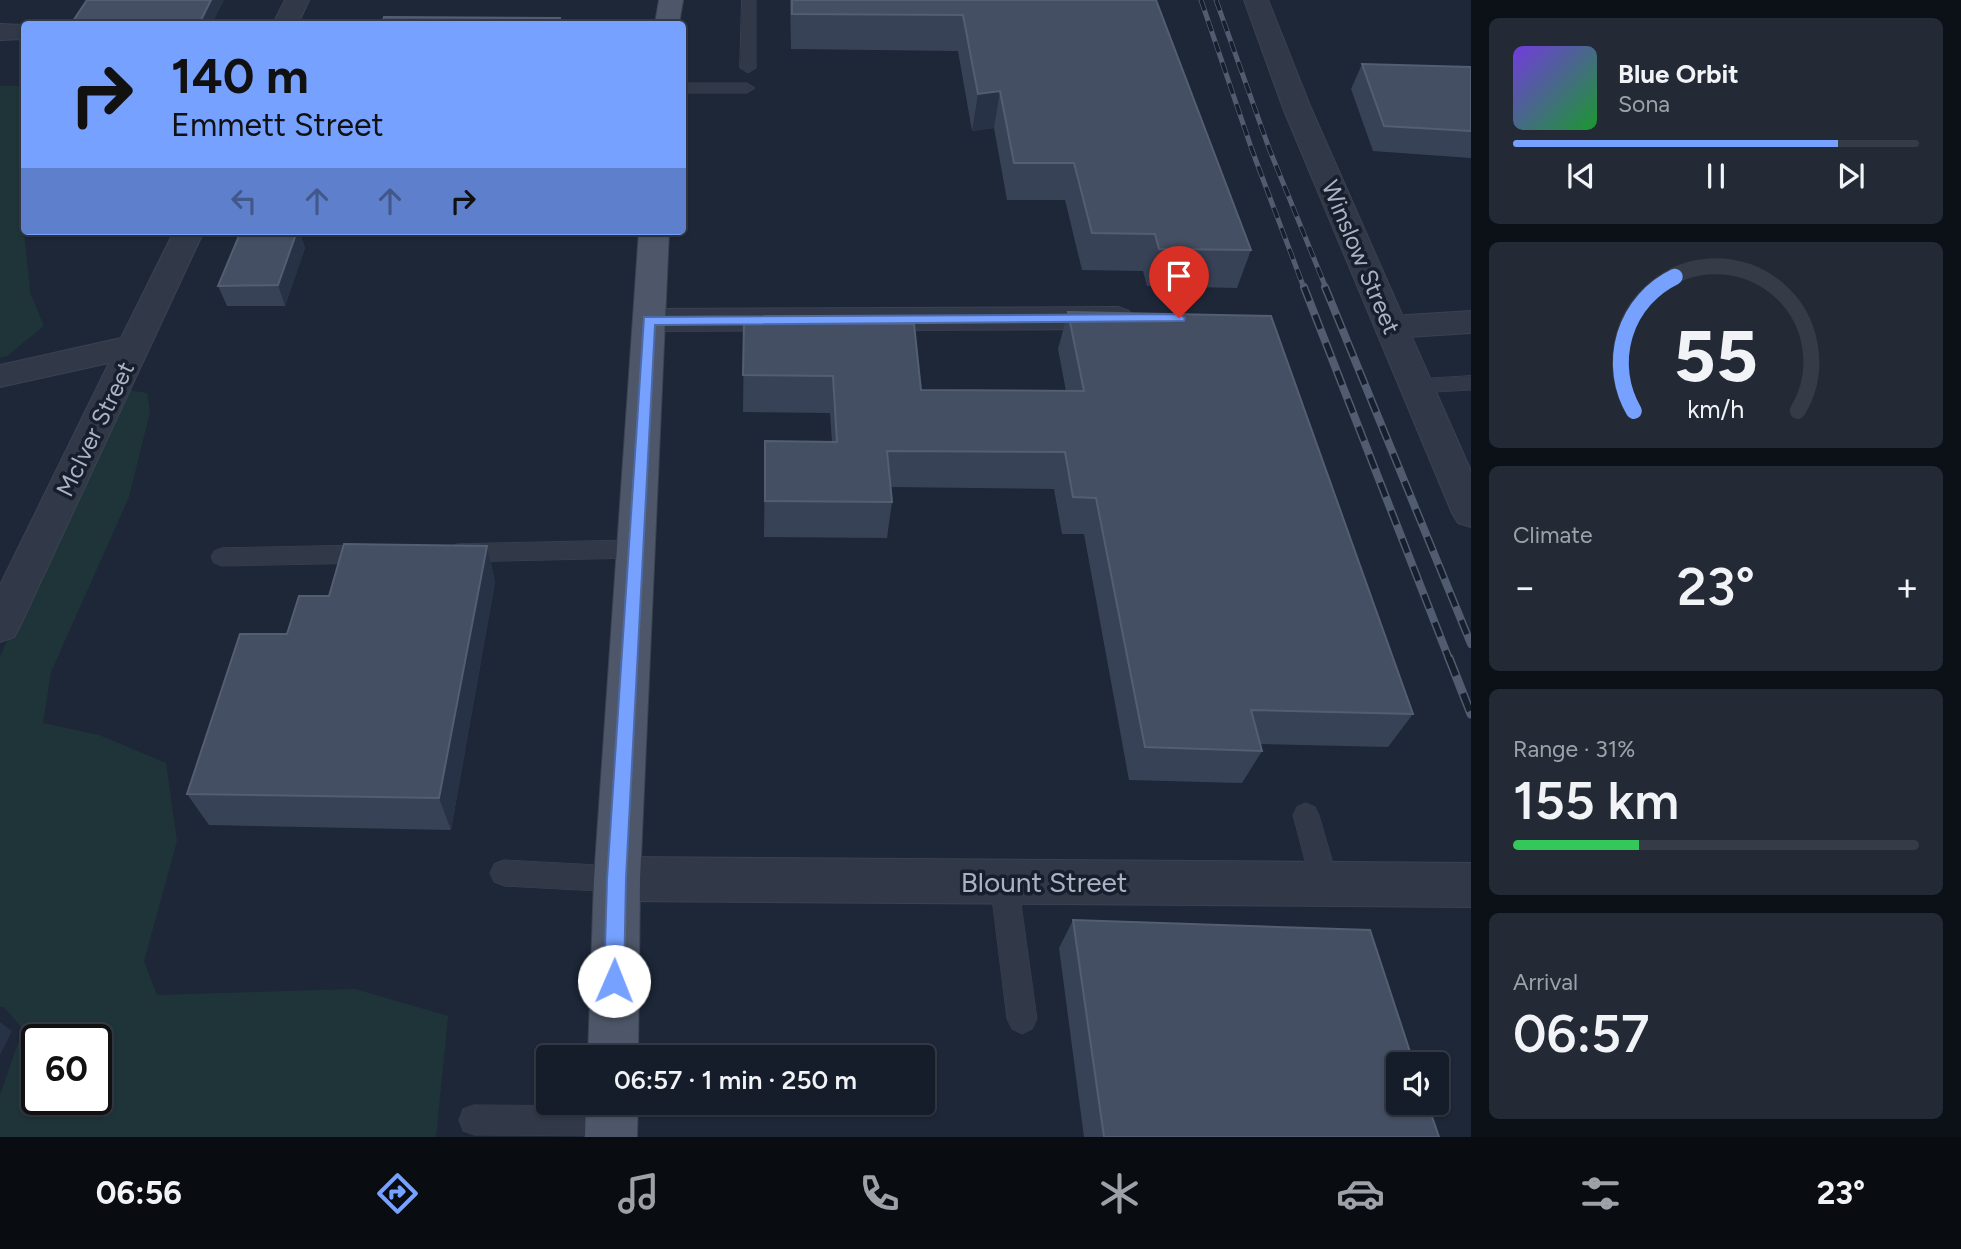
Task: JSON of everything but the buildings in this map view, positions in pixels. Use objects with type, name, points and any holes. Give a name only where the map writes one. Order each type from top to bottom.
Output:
[{"type":"main road","points":[[668,21],[671,0]]},
{"type":"main road","points":[[613,1045],[617,879],[654,235]]},
{"type":"street","points":[[287,21],[297,0]]},
{"type":"street","name":"Winslow Street","points":[[1256,0],[1297,108],[1471,513]]},
{"type":"street","points":[[0,32],[21,32]]},
{"type":"street","name":"McIver Street","points":[[0,626],[187,235]]},
{"type":"street","points":[[649,320],[1149,318]]},
{"type":"street","points":[[1392,327],[1471,322]]},
{"type":"street","points":[[0,376],[135,346]]},
{"type":"street","name":"Blount Street","points":[[617,879],[1471,885]]},
{"type":"lane","points":[[748,68],[749,0]]},
{"type":"lane","points":[[686,88],[747,88]]},
{"type":"lane","points":[[1418,386],[1471,383]]},
{"type":"lane","points":[[437,553],[636,549]]},
{"type":"lane","points":[[222,557],[397,554]]},
{"type":"lane","points":[[1306,816],[1325,884]]},
{"type":"lane","points":[[504,873],[617,879]]},
{"type":"lane","points":[[1004,882],[1022,1019]]},
{"type":"lane","points":[[474,1120],[611,1120]]},
{"type":"green space","points":[[0,86],[21,86],[21,235],[24,235],[30,292],[44,326],[7,356],[0,358]]},
{"type":"green space","points":[[128,390],[147,393],[150,412],[129,497],[51,672],[43,723],[99,735],[166,763],[177,841],[144,961],[157,995],[355,989],[448,1016],[436,1137],[0,1137],[0,1095],[21,1035],[21,1115],[112,1115],[112,1024],[21,1024],[21,1027],[4,1007],[0,1007],[0,656],[119,397]]},
{"type":"railway","points":[[1201,0],[1252,150],[1304,288]]},
{"type":"railway","points":[[1216,0],[1270,151],[1326,288]]},
{"type":"railway","points":[[1304,287],[1449,659]]},
{"type":"railway","points":[[1325,287],[1471,644]]},
{"type":"railway","points":[[1449,658],[1471,714]]},
{"type":"route","points":[[614,981],[617,879],[649,320],[1179,318]]}]
